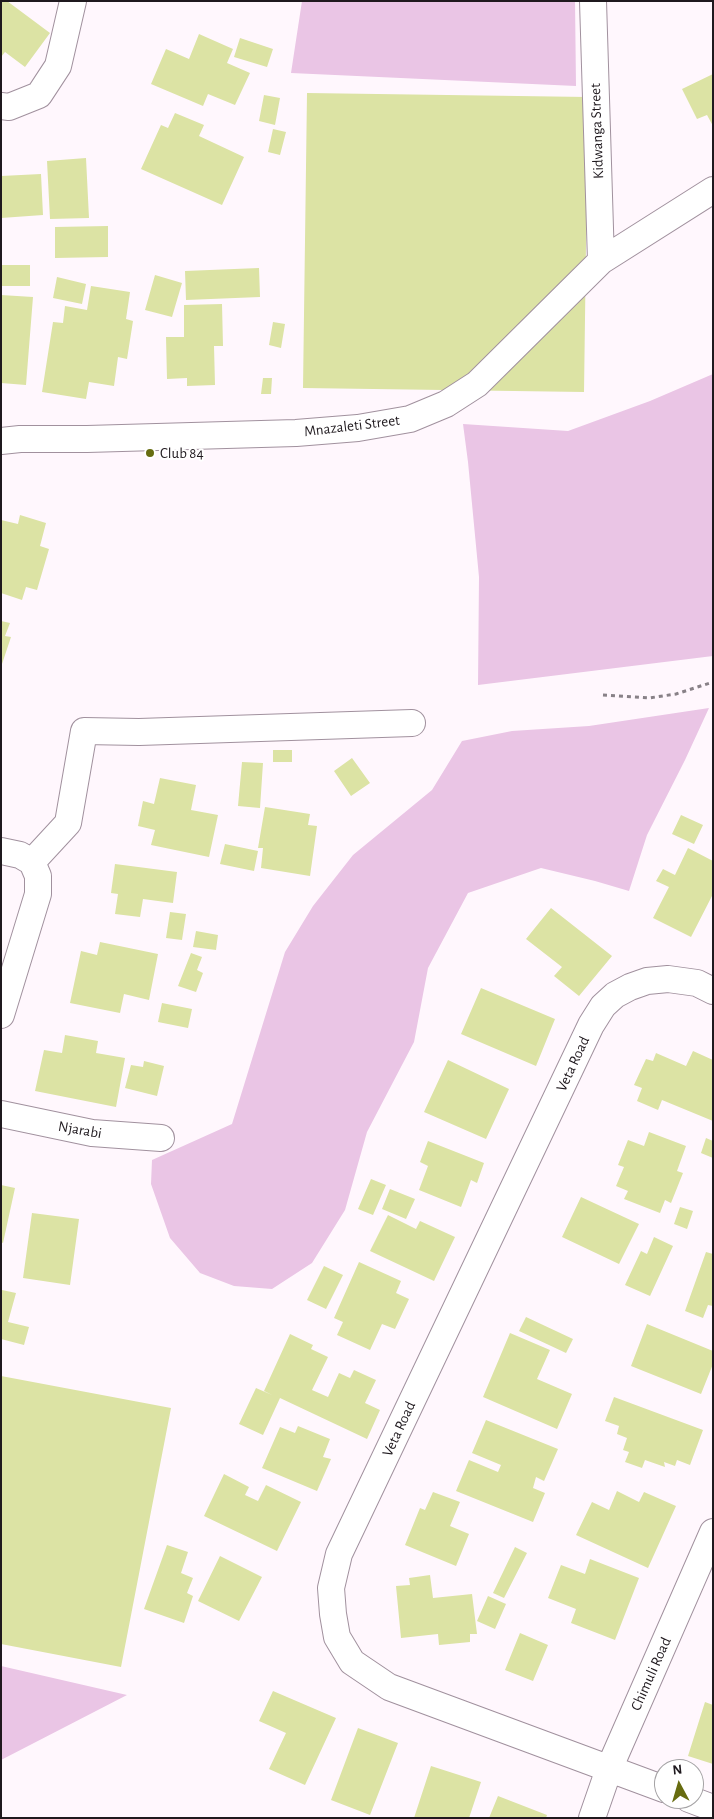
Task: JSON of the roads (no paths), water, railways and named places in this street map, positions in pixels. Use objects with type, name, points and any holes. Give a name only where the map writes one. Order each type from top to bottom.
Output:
[{"type":"street","points":[[1,106],[9,107],[39,95],[58,66],[73,1]]},
{"type":"street","name":"Kidwanga Street","points":[[593,1],[601,262]]},
{"type":"street","name":"Mnazaleti Street","points":[[1,440],[296,433],[358,428],[410,419],[446,404],[477,384],[601,262],[713,190]]},
{"type":"street","points":[[32,862],[68,823],[84,731],[140,732],[412,723]]},
{"type":"street","points":[[1,851],[20,855],[32,862],[38,876],[38,894],[1,1015]]},
{"type":"street","name":"Veta Road","points":[[654,1786],[388,1687],[352,1662],[337,1637],[331,1588],[339,1554],[595,1018],[603,1006],[615,995],[647,981],[668,979],[697,983],[713,991]]},
{"type":"street","name":"Njarabi","points":[[1,1114],[92,1134],[161,1138]]},
{"type":"street","name":"Chimuli Road","points":[[592,1818],[609,1769],[713,1532]]},
{"type":"place","name":"Club 84","points":[[150,453]]}]
